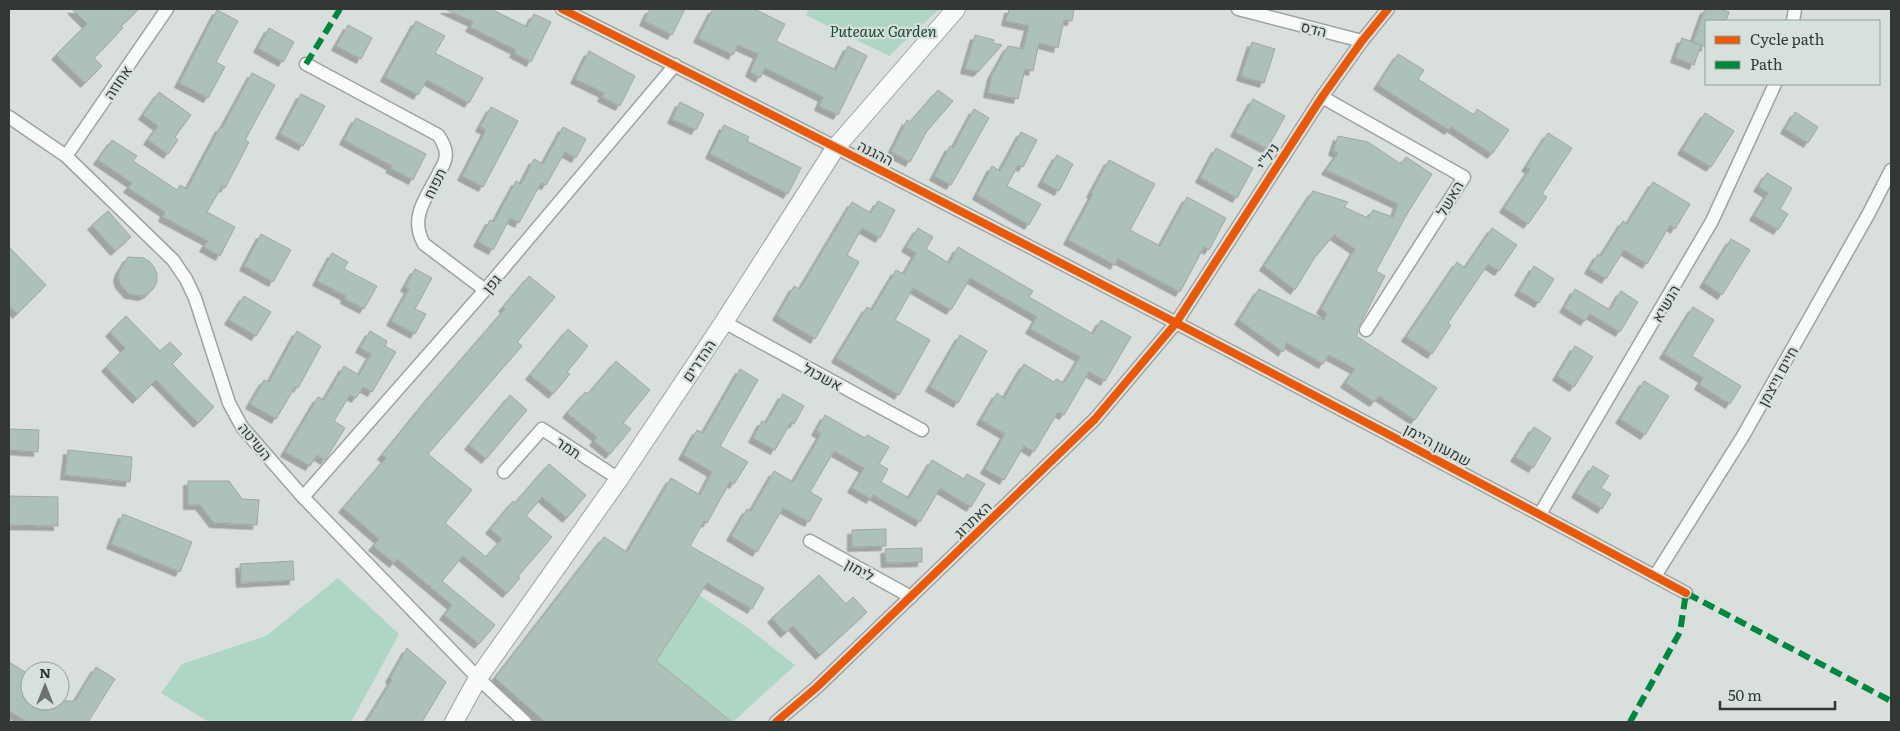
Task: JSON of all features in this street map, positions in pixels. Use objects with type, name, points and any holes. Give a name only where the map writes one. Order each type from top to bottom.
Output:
[{"type":"street","name":"אחוזה","points":[[66,156],[167,9]]},
{"type":"street","name":"ההגנה","points":[[562,9],[836,147],[1176,323]]},
{"type":"street","name":"ההדרים","points":[[454,722],[478,678],[618,479],[724,322],[836,147],[956,9]]},
{"type":"street","name":"הדס","points":[[1238,9],[1362,40]]},
{"type":"street","name":"ניל\"י","points":[[1176,323],[1322,97],[1362,40],[1388,9]]},
{"type":"street","name":"תפוח","points":[[306,64],[438,135],[445,146],[446,160],[420,210],[417,223],[419,234],[424,244],[485,290]]},
{"type":"street","name":"גפן","points":[[303,497],[485,290],[675,65]]},
{"type":"street","name":"הנשיא","points":[[1540,514],[1712,222],[1774,85]]},
{"type":"street","name":"האשל","points":[[1322,97],[1464,176],[1366,330]]},
{"type":"street","name":"השיטה","points":[[9,117],[66,156],[173,260],[186,279],[195,298],[229,403],[242,427],[303,497],[478,678],[525,722]]},
{"type":"street","name":"חיים וייצמן","points":[[1655,576],[1743,436],[1891,170]]},
{"type":"street","name":"אשכול","points":[[724,322],[922,430]]},
{"type":"street","name":"שמעון היימן","points":[[1176,323],[1540,514],[1686,593]]},
{"type":"street","name":"האתרוג","points":[[776,722],[817,687],[1095,420],[1176,323]]},
{"type":"street","name":"תמר","points":[[504,472],[542,429],[618,479]]},
{"type":"street","name":"לימון","points":[[810,541],[911,597]]},
{"type":"green space","name":"Puteaux Garden","points":[[809,9],[939,9],[889,56],[806,15]]},
{"type":"green space","points":[[338,578],[399,634],[351,722],[209,722],[161,693],[182,664],[266,636]]},
{"type":"green space","points":[[699,595],[745,626],[795,665],[733,722],[656,661]]},
{"type":"building","points":[[72,9],[139,9],[121,26],[123,28],[94,58],[102,66],[85,83],[56,55],[87,24]]},
{"type":"building","points":[[445,9],[491,9],[527,27],[534,14],[551,22],[531,62],[514,53],[516,50],[470,27],[473,22]]},
{"type":"building","points":[[650,9],[685,9],[672,35],[644,21]]},
{"type":"building","points":[[713,9],[754,9],[785,24],[776,41],[836,70],[848,46],[867,56],[838,115],[819,106],[823,97],[765,68],[760,78],[750,72],[758,54],[738,45],[733,55],[698,38]]},
{"type":"building","points":[[1009,9],[1074,9],[1072,21],[1064,20],[1058,48],[1039,43],[1033,71],[1025,69],[1018,99],[988,93],[992,75],[1008,46],[1023,49],[1029,26],[1006,21]]},
{"type":"building","points":[[1705,9],[1720,9],[1729,12],[1726,20],[1705,20],[1705,47],[1693,42]]},
{"type":"building","points":[[217,10],[238,21],[216,62],[225,67],[208,98],[179,83]]},
{"type":"building","points":[[416,21],[445,36],[435,53],[483,78],[469,103],[427,80],[418,95],[385,77]]},
{"type":"building","points":[[348,25],[372,38],[361,59],[336,46]]},
{"type":"building","points":[[269,28],[294,42],[283,62],[258,48]]},
{"type":"building","points":[[975,35],[994,40],[993,43],[1002,45],[978,72],[965,69]]},
{"type":"building","points":[[1682,38],[1701,45],[1694,65],[1675,58]]},
{"type":"building","points":[[1252,42],[1275,49],[1264,83],[1241,76]]},
{"type":"building","points":[[589,51],[635,76],[620,106],[602,97],[604,93],[575,79]]},
{"type":"building","points":[[1398,54],[1424,70],[1418,79],[1474,115],[1477,109],[1509,130],[1492,154],[1451,127],[1449,130],[1378,85]]},
{"type":"building","points":[[252,73],[275,85],[245,140],[249,142],[225,188],[222,186],[207,212],[235,227],[220,256],[204,247],[208,241],[163,217],[165,212],[128,188],[132,183],[98,160],[112,140],[137,156],[133,161],[177,190],[180,185],[187,189],[220,127],[222,128]]},
{"type":"building","points":[[938,90],[953,101],[927,131],[910,162],[891,152],[907,120],[910,122]]},
{"type":"building","points":[[159,92],[191,115],[175,137],[178,140],[168,154],[148,140],[158,126],[143,115]]},
{"type":"building","points":[[301,94],[325,106],[303,146],[280,134]]},
{"type":"building","points":[[1253,99],[1285,116],[1267,149],[1235,132]]},
{"type":"building","points":[[680,102],[704,114],[696,130],[672,119]]},
{"type":"building","points":[[491,107],[518,121],[483,187],[462,176],[486,130],[480,127]]},
{"type":"building","points":[[974,109],[989,118],[951,185],[934,176],[950,146],[953,148]]},
{"type":"building","points":[[1795,112],[1818,127],[1808,143],[1785,129]]},
{"type":"building","points":[[1705,113],[1734,131],[1711,167],[1682,150]]},
{"type":"building","points":[[356,118],[426,154],[413,180],[390,168],[392,166],[344,140]]},
{"type":"building","points":[[724,125],[749,137],[747,141],[801,168],[788,194],[710,154]]},
{"type":"building","points":[[563,127],[586,139],[576,158],[565,152],[546,185],[541,183],[519,223],[510,218],[493,250],[478,242],[490,220],[494,222],[516,181],[521,184],[534,159],[543,164]]},
{"type":"building","points":[[1021,132],[1037,140],[1023,167],[1018,165],[1007,186],[1041,204],[1029,225],[977,195],[992,166],[1000,171]]},
{"type":"building","points":[[1548,133],[1572,148],[1542,194],[1547,197],[1528,224],[1504,208],[1530,169],[1526,167]]},
{"type":"building","points":[[1338,136],[1368,142],[1401,164],[1406,157],[1432,174],[1407,214],[1376,271],[1385,276],[1357,330],[1356,336],[1437,388],[1415,420],[1379,396],[1374,402],[1345,383],[1355,369],[1329,355],[1323,364],[1287,343],[1283,352],[1239,320],[1259,289],[1324,320],[1327,314],[1321,309],[1355,249],[1334,235],[1315,257],[1295,290],[1264,266],[1313,191],[1348,202],[1344,207],[1368,218],[1373,210],[1393,217],[1398,204],[1326,170],[1338,153],[1333,151]]},
{"type":"building","points":[[1216,148],[1253,168],[1237,198],[1200,178]]},
{"type":"building","points":[[1057,155],[1073,164],[1059,191],[1042,182]]},
{"type":"building","points":[[1109,160],[1155,184],[1130,230],[1160,246],[1187,197],[1226,218],[1209,250],[1204,247],[1180,292],[1118,259],[1115,265],[1068,240]]},
{"type":"building","points":[[1767,173],[1792,188],[1780,209],[1788,214],[1778,230],[1754,216],[1768,193],[1758,187]]},
{"type":"building","points":[[1653,182],[1690,204],[1675,229],[1670,225],[1647,264],[1624,250],[1606,279],[1589,269],[1598,254],[1601,256],[1623,221],[1627,224]]},
{"type":"building","points":[[878,201],[895,210],[880,238],[862,228],[847,255],[859,262],[815,339],[777,316],[794,286],[800,289],[852,202],[871,213]]},
{"type":"building","points":[[108,211],[131,237],[115,251],[92,225]]},
{"type":"building","points":[[918,228],[933,237],[926,249],[949,263],[958,247],[1033,291],[1029,297],[1093,334],[1101,320],[1131,337],[1105,381],[1089,372],[1064,415],[1058,412],[1034,452],[1024,446],[1004,480],[985,469],[1005,434],[981,420],[997,393],[1004,398],[1024,364],[1054,382],[1056,379],[1064,383],[1080,357],[1030,329],[1037,317],[970,278],[951,310],[913,288],[895,320],[930,340],[899,395],[836,358],[867,307],[872,310],[896,270],[904,274],[916,253],[906,247]]},
{"type":"building","points":[[1492,228],[1517,245],[1499,271],[1488,264],[1448,323],[1451,325],[1432,354],[1406,337],[1457,262],[1465,268]]},
{"type":"building","points":[[261,234],[291,250],[273,282],[244,266]]},
{"type":"building","points":[[1731,239],[1750,250],[1722,295],[1704,283]]},
{"type":"building","points":[[9,247],[46,285],[17,314],[9,305]]},
{"type":"building","points":[[332,253],[348,262],[344,269],[377,286],[364,309],[345,299],[346,296],[317,281]]},
{"type":"building","points":[[128,257],[144,258],[150,262],[157,274],[154,288],[143,296],[129,294],[120,284],[118,277],[120,270]]},
{"type":"building","points":[[1534,266],[1554,279],[1539,303],[1519,291]]},
{"type":"building","points":[[415,269],[432,278],[415,309],[426,314],[415,334],[391,321],[409,289],[405,287]]},
{"type":"building","points":[[529,276],[555,297],[517,342],[522,346],[428,454],[472,490],[445,523],[486,557],[502,539],[490,529],[513,501],[515,503],[549,464],[586,495],[567,518],[542,497],[526,516],[552,537],[518,576],[520,578],[507,593],[463,556],[442,581],[495,625],[479,644],[444,615],[452,605],[397,559],[394,563],[373,546],[379,539],[343,508],[386,458],[382,455],[505,309],[503,307]]},
{"type":"building","points":[[1575,289],[1610,310],[1621,291],[1638,302],[1620,332],[1590,314],[1585,321],[1564,308]]},
{"type":"building","points":[[244,296],[271,312],[256,336],[229,320]]},
{"type":"building","points":[[1693,307],[1714,320],[1692,356],[1741,386],[1730,404],[1699,385],[1703,378],[1664,354]]},
{"type":"building","points":[[126,316],[160,351],[170,342],[182,354],[172,364],[214,407],[198,423],[156,380],[137,399],[106,367],[125,348],[110,332]]},
{"type":"building","points":[[568,329],[588,346],[567,372],[570,374],[553,394],[530,375]]},
{"type":"building","points":[[297,331],[321,346],[298,388],[295,387],[276,419],[250,404],[264,380],[269,382]]},
{"type":"building","points":[[370,331],[387,341],[385,346],[396,352],[372,392],[363,387],[356,398],[350,395],[334,421],[345,428],[325,460],[317,455],[310,466],[285,452],[318,397],[324,400],[344,366],[359,375],[371,354],[360,348]]},
{"type":"building","points":[[960,335],[987,351],[958,403],[930,387]]},
{"type":"building","points":[[1575,346],[1593,357],[1574,387],[1557,376]]},
{"type":"building","points":[[616,361],[650,390],[623,423],[631,429],[610,454],[594,441],[597,437],[567,413],[585,392],[588,394]]},
{"type":"building","points":[[740,369],[758,380],[720,446],[748,462],[734,484],[730,482],[707,523],[704,521],[690,546],[764,588],[752,609],[707,583],[656,661],[732,722],[545,722],[495,678],[604,537],[627,552],[671,478],[700,495],[712,472],[683,455],[697,430],[703,433]]},
{"type":"building","points":[[1644,381],[1669,396],[1645,435],[1620,419]]},
{"type":"building","points":[[783,394],[804,406],[794,424],[791,422],[775,450],[753,438],[762,421],[766,423]]},
{"type":"building","points":[[510,395],[527,410],[486,459],[469,445]]},
{"type":"building","points":[[825,415],[865,438],[867,435],[889,447],[879,464],[888,469],[881,482],[909,498],[932,460],[964,479],[967,474],[985,484],[971,507],[941,489],[939,490],[920,522],[873,495],[871,499],[852,488],[864,468],[834,451],[810,492],[822,499],[809,522],[783,508],[757,552],[731,536],[747,509],[751,511],[774,471],[793,482],[821,434],[816,431]]},
{"type":"building","points":[[1534,427],[1551,438],[1533,468],[1515,457]]},
{"type":"building","points":[[9,429],[39,430],[38,452],[9,450]]},
{"type":"building","points":[[68,450],[132,457],[130,482],[65,475]]},
{"type":"building","points":[[1593,466],[1609,476],[1601,488],[1611,494],[1602,509],[1576,493]]},
{"type":"building","points":[[188,481],[229,481],[242,499],[259,500],[257,525],[214,523],[200,505],[188,505]]},
{"type":"building","points":[[9,496],[58,497],[58,526],[9,525]]},
{"type":"building","points":[[123,514],[192,542],[180,572],[111,544]]},
{"type":"building","points":[[886,529],[886,546],[852,547],[852,530]]},
{"type":"building","points":[[922,548],[922,562],[886,563],[885,549]]},
{"type":"building","points":[[293,561],[294,580],[241,583],[240,564]]},
{"type":"building","points":[[819,575],[846,604],[853,597],[867,612],[820,655],[793,626],[785,633],[772,618]]},
{"type":"building","points":[[407,648],[446,682],[422,722],[366,722],[392,680],[390,678]]},
{"type":"building","points":[[9,662],[20,669],[20,711],[70,711],[70,701],[75,701],[96,667],[115,679],[88,722],[27,722],[9,711]]},
{"type":"marked path","points":[[306,64],[340,9]]},
{"type":"marked path","points":[[1630,722],[1680,632],[1686,593],[1891,701]]},
{"type":"cycle path","points":[[562,9],[1126,297],[1686,593]]},
{"type":"cycle path","points":[[776,722],[817,687],[1095,419],[1176,323],[1322,97],[1362,41],[1388,9]]}]
